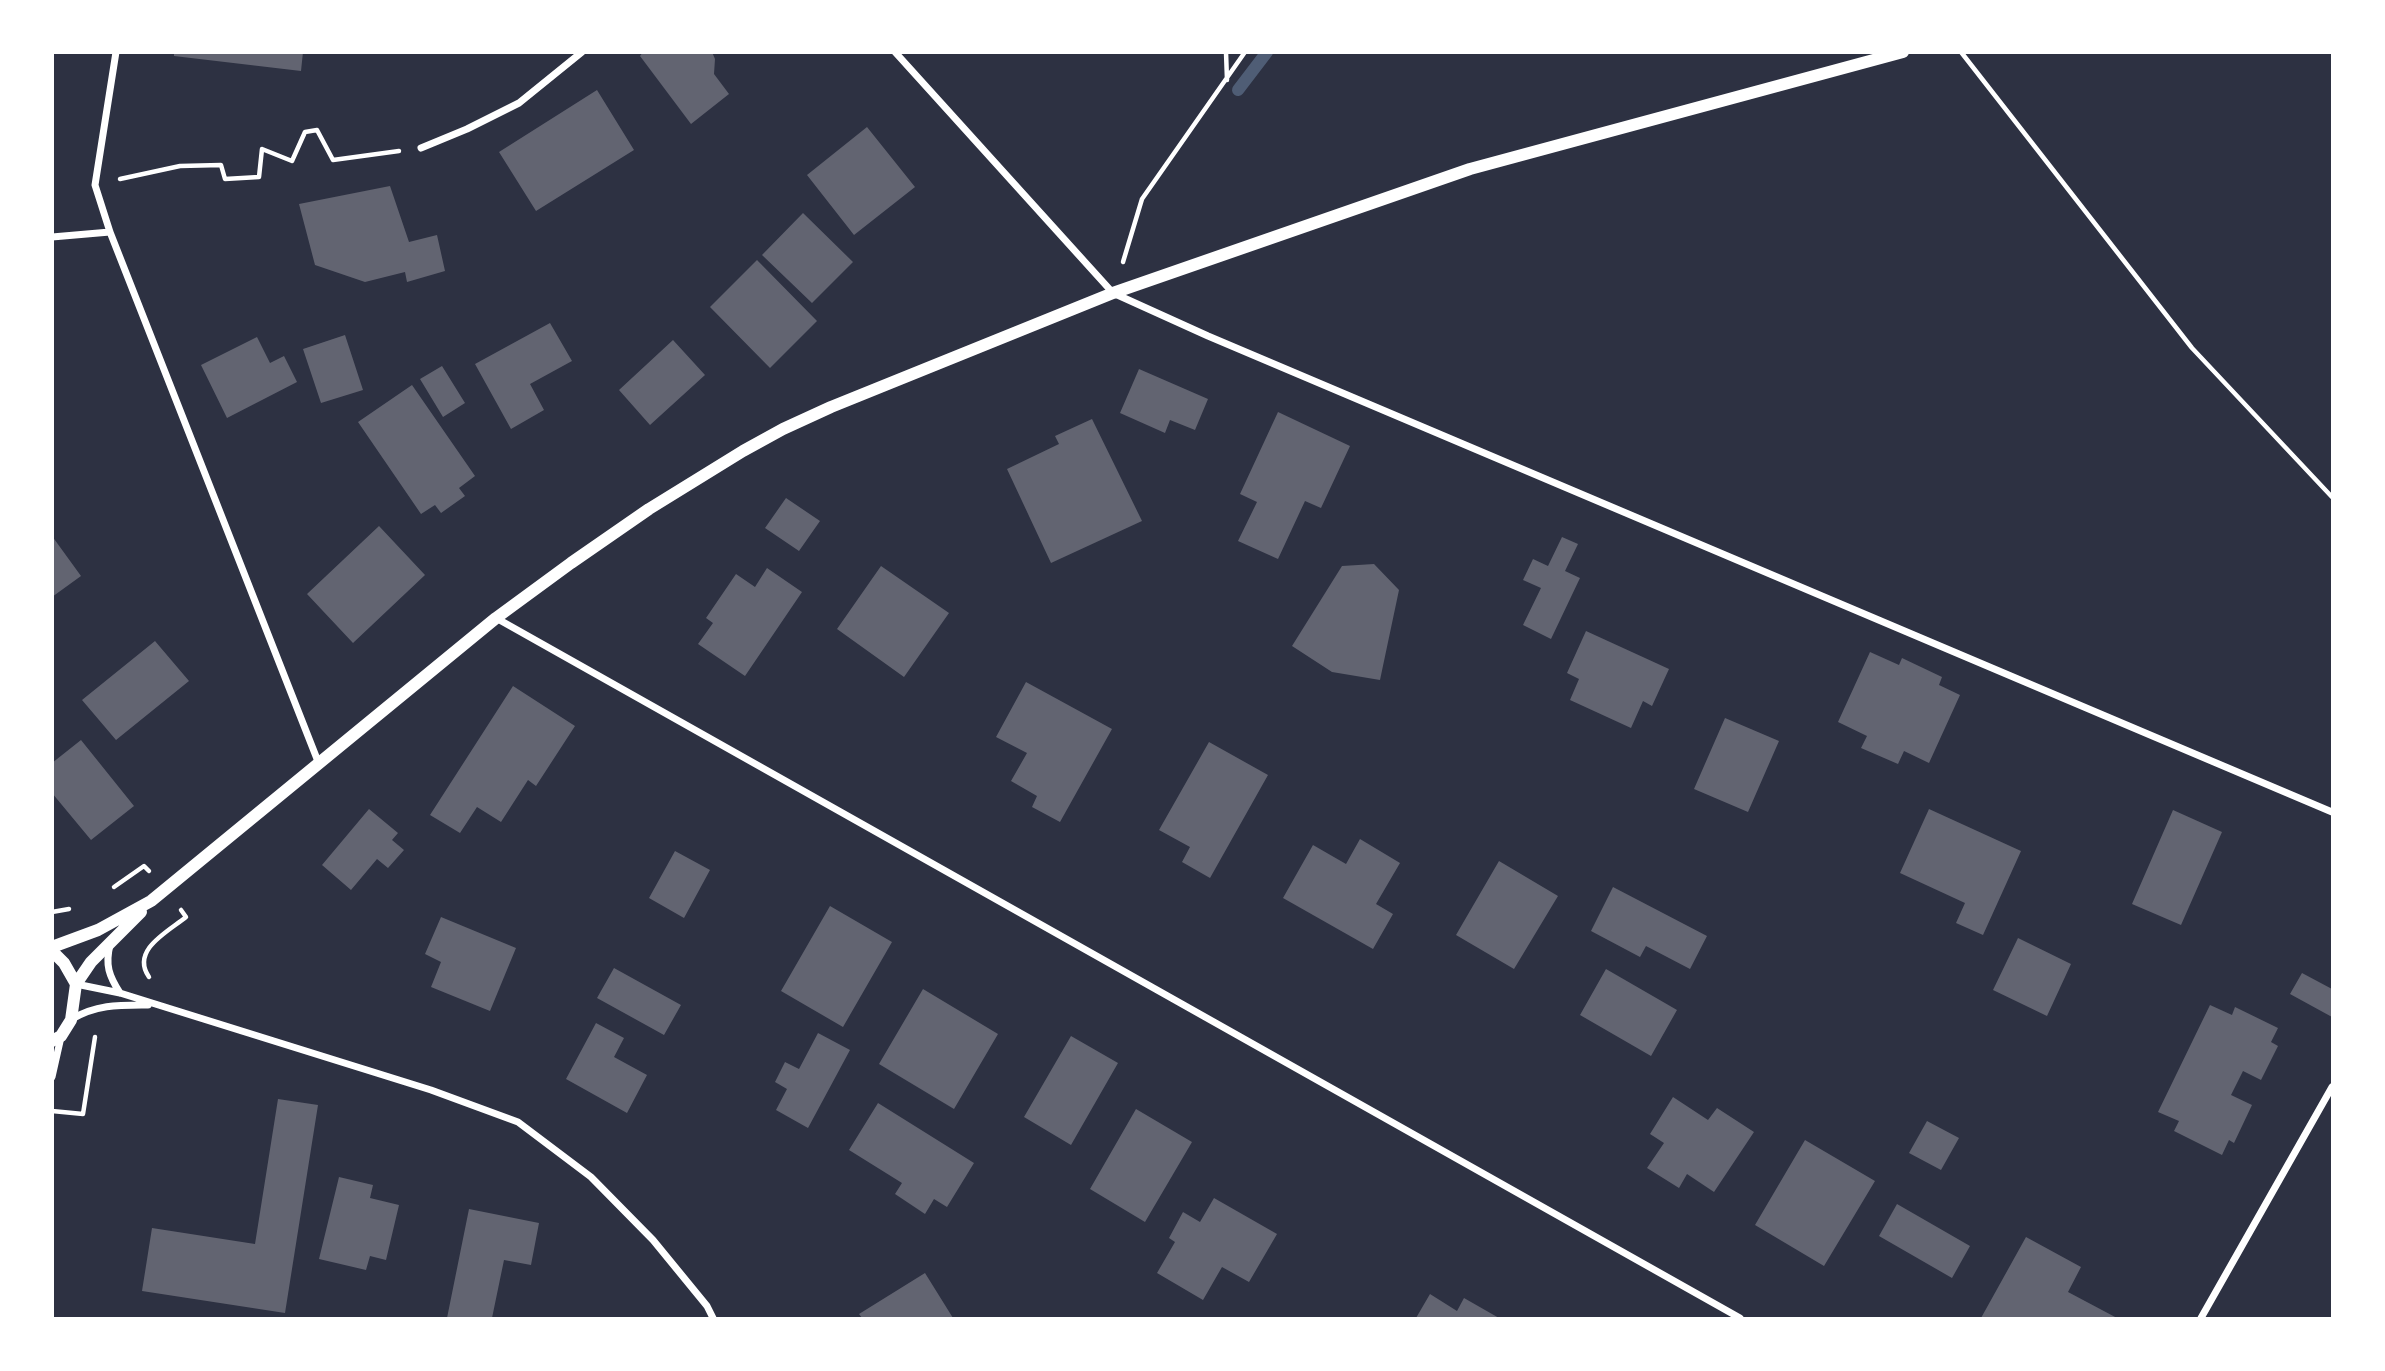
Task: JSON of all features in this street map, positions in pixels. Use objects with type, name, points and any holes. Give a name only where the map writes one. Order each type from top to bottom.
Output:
[{"type":"street","points":[[116,52],[95,185],[110,232],[319,765]]},
{"type":"street","points":[[421,148],[519,103],[582,52]]},
{"type":"street","points":[[895,52],[1113,293],[1208,336],[2333,812]]},
{"type":"street","points":[[71,1020],[76,984],[91,962],[151,901],[496,618],[649,509],[783,429],[1113,293],[1470,169],[1903,52]]},
{"type":"street","points":[[52,237],[110,232]]},
{"type":"street","points":[[496,618],[1740,1318]]},
{"type":"street","points":[[151,901],[98,930],[52,949],[64,962],[76,984],[159,1005],[431,1090],[518,1122],[591,1177],[653,1240],[707,1306],[713,1318]]},
{"type":"street","points":[[110,944],[107,959],[109,975],[120,993]]},
{"type":"street","points":[[52,1077],[57,1039],[71,1020],[88,1009],[113,1005],[159,1005]]},
{"type":"street","points":[[2201,1318],[2333,1087]]},
{"type":"path","points":[[1226,52],[1227,81]]},
{"type":"path","points":[[1113,293],[1142,199],[1245,52]]},
{"type":"path","points":[[1961,52],[2192,348],[2333,497]]},
{"type":"path","points":[[95,185],[180,166],[221,165],[225,179],[259,177],[262,149],[292,161],[305,132],[317,130],[333,160],[421,148]]},
{"type":"building","points":[[174,52],[303,52],[301,71],[174,56]]},
{"type":"building","points":[[643,52],[712,52],[715,59],[714,74],[729,94],[691,124],[640,56]]},
{"type":"building","points":[[597,90],[634,150],[536,211],[499,152]]},
{"type":"building","points":[[867,127],[915,187],[854,235],[807,175]]},
{"type":"building","points":[[390,186],[409,242],[437,235],[445,271],[407,282],[405,272],[365,282],[315,265],[299,204]]},
{"type":"building","points":[[803,213],[853,262],[812,303],[762,255]]},
{"type":"building","points":[[757,260],[817,321],[770,368],[710,307]]},
{"type":"building","points":[[550,323],[572,361],[530,384],[544,410],[511,429],[475,364]]},
{"type":"building","points":[[345,335],[363,390],[321,403],[303,349]]},
{"type":"building","points":[[257,337],[270,363],[284,356],[297,382],[227,418],[201,365]]},
{"type":"building","points":[[673,340],[705,375],[650,425],[619,390]]},
{"type":"building","points":[[442,366],[465,403],[443,417],[420,379]]},
{"type":"building","points":[[1139,369],[1208,399],[1195,430],[1170,420],[1165,433],[1120,413]]},
{"type":"building","points":[[412,385],[475,476],[459,488],[465,496],[441,513],[435,505],[421,514],[358,422]]},
{"type":"building","points":[[1278,412],[1350,446],[1321,508],[1305,501],[1278,559],[1238,541],[1257,502],[1240,494]]},
{"type":"building","points":[[1092,419],[1142,521],[1051,563],[1007,469],[1059,444],[1055,436]]},
{"type":"building","points":[[786,498],[820,521],[799,551],[765,528]]},
{"type":"building","points":[[379,526],[425,575],[353,643],[307,594]]},
{"type":"building","points":[[52,536],[81,576],[52,597]]},
{"type":"building","points":[[1562,537],[1578,544],[1565,571],[1580,578],[1551,639],[1523,625],[1541,588],[1523,580],[1533,559],[1548,566]]},
{"type":"building","points":[[1374,564],[1399,590],[1380,680],[1332,672],[1292,646],[1342,566]]},
{"type":"building","points":[[881,566],[949,613],[904,677],[837,629]]},
{"type":"building","points":[[767,568],[802,592],[745,676],[698,644],[713,623],[706,618],[736,574],[755,587]]},
{"type":"building","points":[[1586,631],[1669,669],[1652,706],[1643,701],[1631,728],[1570,700],[1579,679],[1567,673]]},
{"type":"building","points":[[155,641],[189,681],[116,740],[82,700]]},
{"type":"building","points":[[1870,652],[1899,665],[1902,658],[1942,677],[1939,685],[1960,695],[1929,763],[1904,751],[1898,764],[1861,748],[1867,736],[1838,722]]},
{"type":"building","points":[[1026,682],[1112,729],[1060,822],[1032,807],[1037,796],[1011,781],[1027,753],[996,737]]},
{"type":"building","points":[[513,686],[575,726],[536,786],[528,780],[501,822],[477,807],[460,833],[430,815]]},
{"type":"building","points":[[1725,718],[1779,741],[1748,812],[1694,789]]},
{"type":"building","points":[[81,740],[134,806],[91,840],[52,793],[52,763]]},
{"type":"building","points":[[1209,742],[1268,775],[1210,878],[1182,862],[1190,847],[1159,830]]},
{"type":"building","points":[[369,809],[398,833],[392,840],[404,850],[388,868],[377,859],[351,890],[322,865]]},
{"type":"building","points":[[1929,809],[2021,851],[1983,935],[1956,923],[1965,903],[1900,873]]},
{"type":"building","points":[[2173,810],[2222,832],[2181,925],[2132,904]]},
{"type":"building","points":[[1360,839],[1400,863],[1376,904],[1393,914],[1373,949],[1283,898],[1313,845],[1346,864]]},
{"type":"building","points":[[675,851],[710,870],[684,918],[649,898]]},
{"type":"building","points":[[1499,861],[1558,896],[1514,969],[1456,935]]},
{"type":"building","points":[[1613,887],[1707,936],[1690,969],[1646,946],[1640,957],[1591,931]]},
{"type":"building","points":[[830,906],[892,942],[843,1027],[781,991]]},
{"type":"building","points":[[441,917],[516,948],[490,1011],[431,987],[441,962],[425,954]]},
{"type":"building","points":[[2018,938],[2071,964],[2047,1016],[1993,990]]},
{"type":"building","points":[[614,968],[681,1005],[664,1035],[597,998]]},
{"type":"building","points":[[1606,969],[1677,1010],[1651,1056],[1580,1015]]},
{"type":"building","points":[[2302,973],[2332,989],[2332,1017],[2290,994]]},
{"type":"building","points":[[923,989],[998,1034],[954,1109],[879,1064]]},
{"type":"building","points":[[2210,1005],[2232,1015],[2235,1007],[2278,1028],[2271,1042],[2278,1046],[2261,1080],[2243,1071],[2231,1095],[2252,1105],[2234,1143],[2229,1140],[2222,1155],[2174,1131],[2179,1121],[2158,1112]]},
{"type":"building","points":[[596,1023],[624,1038],[614,1057],[647,1075],[627,1113],[566,1079]]},
{"type":"building","points":[[818,1033],[850,1050],[808,1128],[776,1110],[787,1089],[775,1082],[785,1062],[799,1069]]},
{"type":"building","points":[[1071,1036],[1118,1063],[1071,1145],[1024,1117]]},
{"type":"building","points":[[1673,1097],[1708,1120],[1717,1108],[1754,1132],[1714,1192],[1687,1174],[1679,1188],[1647,1168],[1664,1143],[1650,1134]]},
{"type":"building","points":[[278,1099],[318,1105],[285,1313],[142,1291],[152,1228],[255,1244]]},
{"type":"building","points":[[878,1103],[974,1163],[947,1207],[934,1199],[925,1214],[895,1194],[902,1183],[849,1150]]},
{"type":"building","points":[[1136,1109],[1192,1142],[1145,1222],[1090,1189]]},
{"type":"building","points":[[1927,1121],[1959,1138],[1941,1170],[1909,1153]]},
{"type":"building","points":[[1805,1140],[1875,1181],[1824,1266],[1755,1225]]},
{"type":"building","points":[[339,1177],[373,1185],[370,1198],[399,1205],[386,1260],[370,1256],[366,1270],[319,1259]]},
{"type":"building","points":[[1214,1198],[1277,1234],[1249,1282],[1222,1267],[1203,1300],[1157,1273],[1175,1242],[1169,1238],[1183,1212],[1200,1222]]},
{"type":"building","points":[[1897,1204],[1970,1246],[1952,1278],[1879,1236]]},
{"type":"building","points":[[469,1209],[539,1223],[531,1265],[504,1260],[492,1318],[447,1318]]},
{"type":"building","points":[[2026,1237],[2081,1267],[2068,1292],[2117,1318],[1981,1318]]},
{"type":"building","points":[[925,1273],[953,1318],[862,1318],[859,1314]]},
{"type":"building","points":[[1430,1294],[1457,1311],[1464,1298],[1499,1318],[1416,1318]]},
{"type":"waterway","points":[[1238,90],[1267,52]]}]
